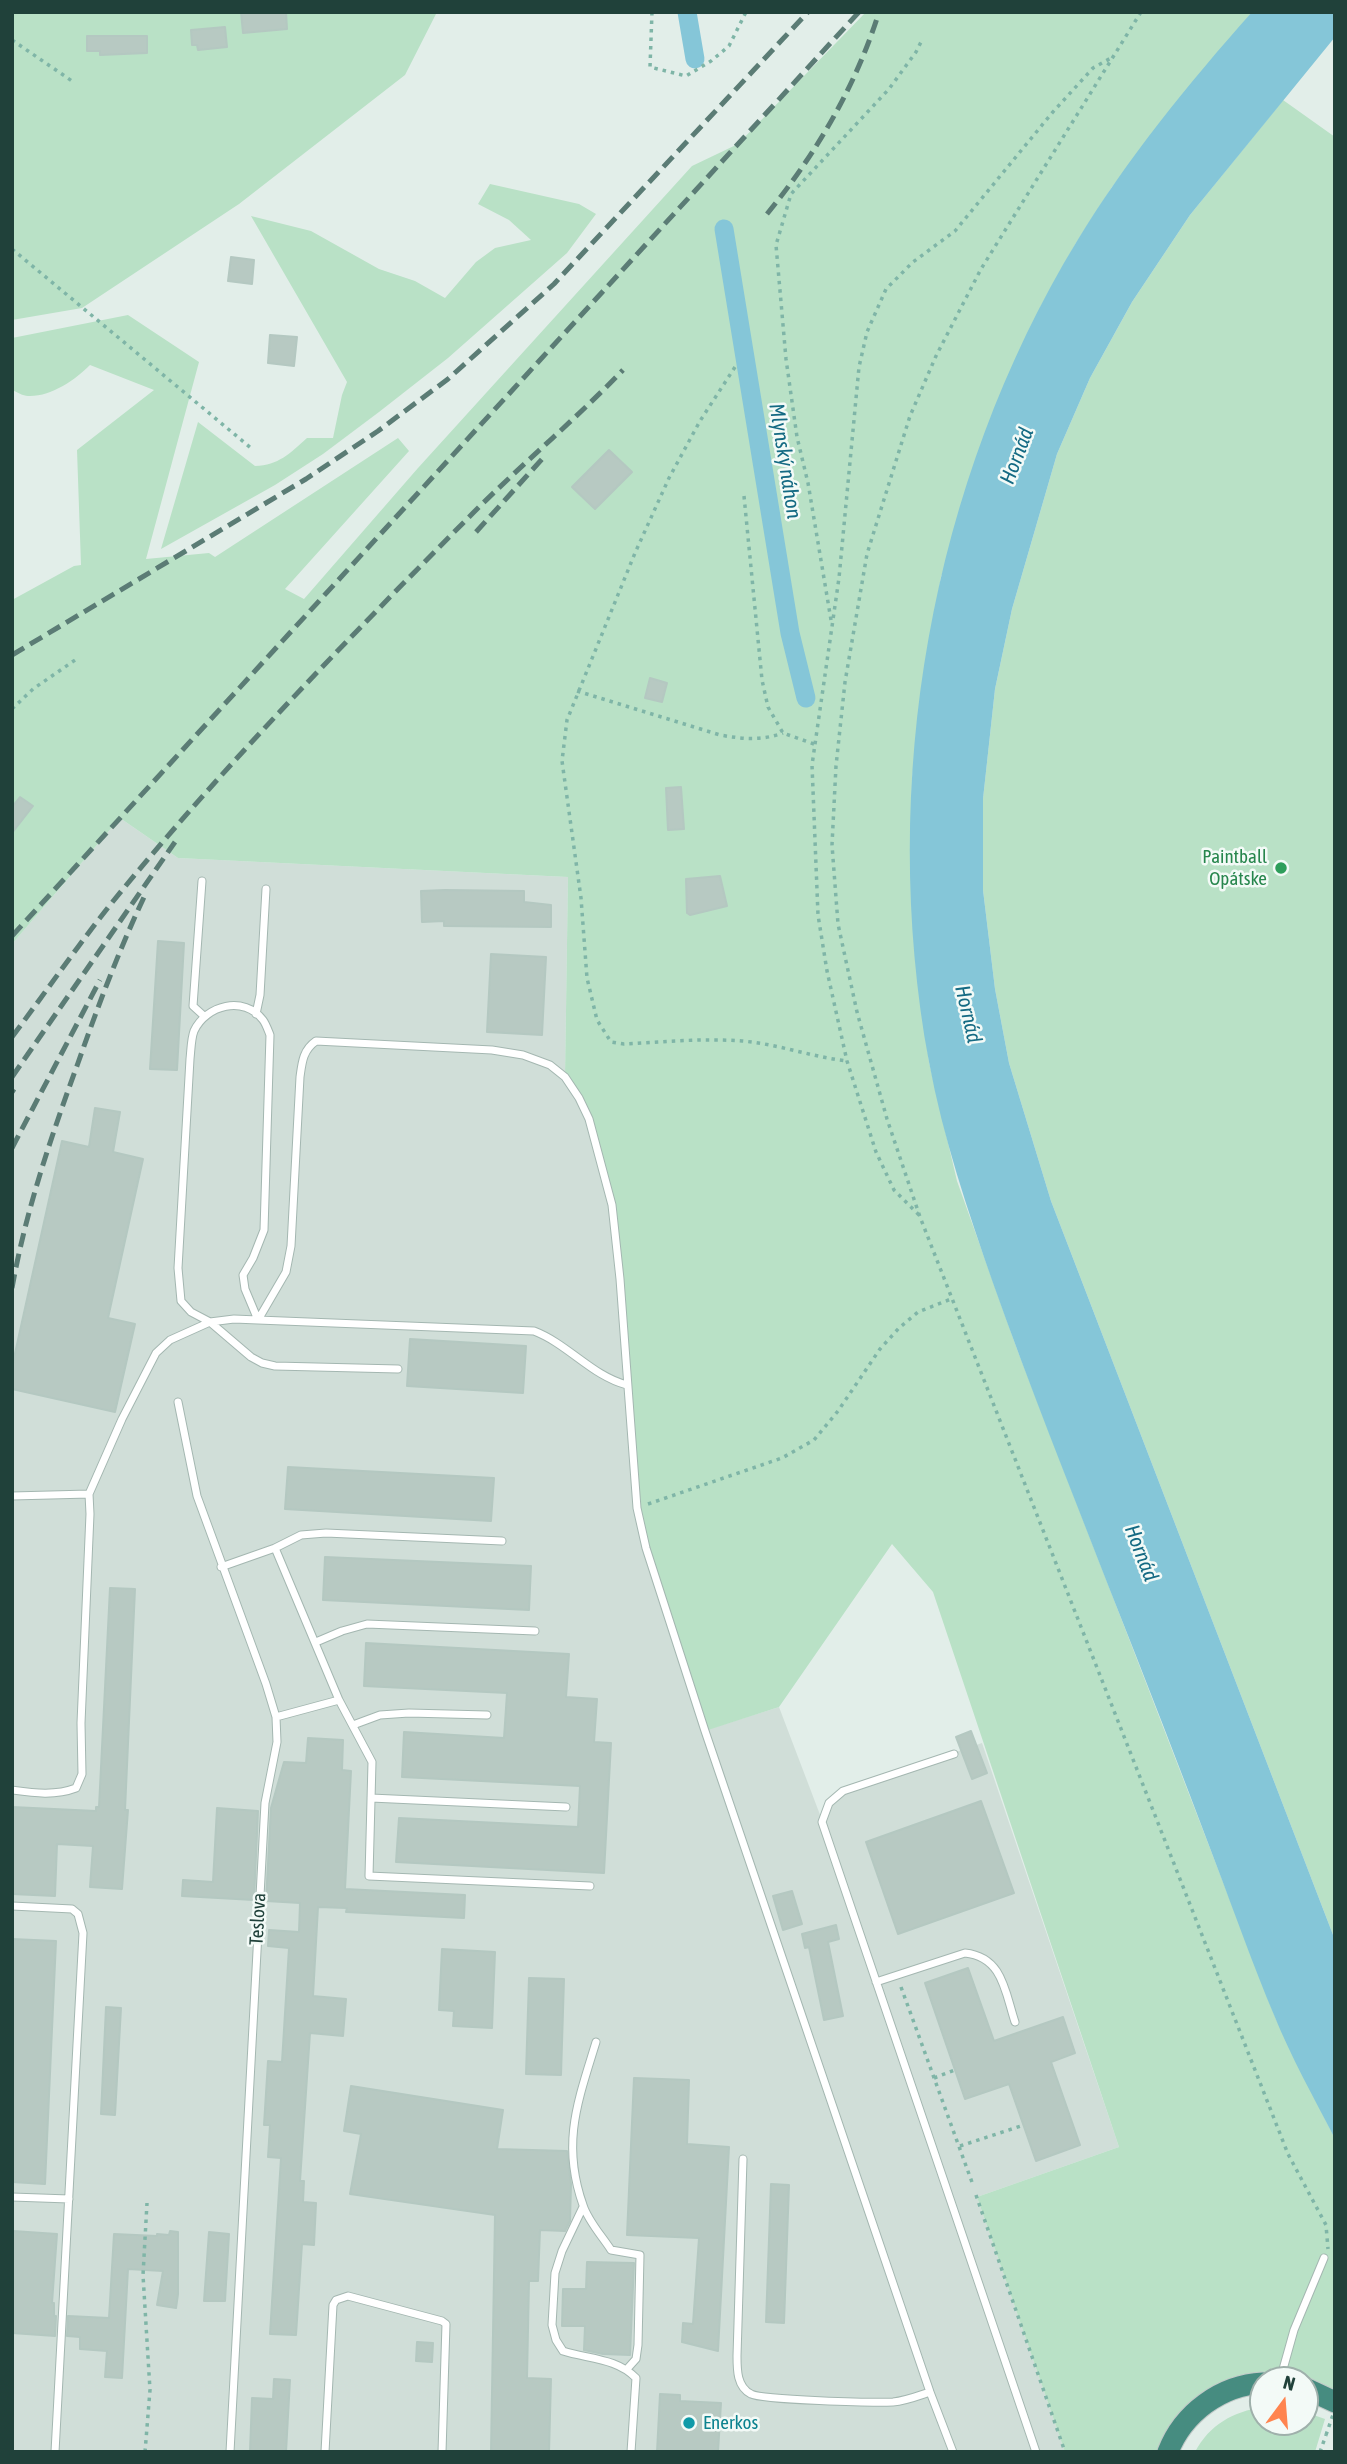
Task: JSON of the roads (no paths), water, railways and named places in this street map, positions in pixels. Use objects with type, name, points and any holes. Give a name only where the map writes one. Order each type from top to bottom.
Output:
[{"type":"highway","points":[[1168,2452],[1187,2419],[1211,2399],[1230,2390],[1249,2386]]},
{"type":"highway","points":[[1319,2395],[1335,2402]]},
{"type":"lane","points":[[202,881],[193,1006],[204,1016]]},
{"type":"lane","points":[[256,1014],[260,995],[267,889]]},
{"type":"lane","points":[[258,1320],[245,1289],[243,1275],[264,1230],[271,1035],[262,1019],[249,1009],[236,1005],[218,1007],[204,1016],[194,1032],[190,1059],[178,1268],[181,1301],[191,1312],[210,1322],[262,1363],[275,1366],[398,1369]]},
{"type":"lane","points":[[258,1320],[286,1272],[291,1246],[300,1077],[303,1056],[308,1046],[316,1041],[492,1050],[523,1055],[550,1065],[565,1077],[589,1119],[612,1205],[621,1279],[638,1508],[646,1548],[705,1731],[930,2392],[953,2452]]},
{"type":"lane","points":[[12,1790],[65,1792],[76,1788],[82,1774],[81,1723],[89,1494],[122,1419],[156,1353],[170,1340],[210,1322],[258,1320],[534,1331],[548,1337],[611,1381],[628,1385]]},
{"type":"lane","name":"Teslova","points":[[178,1402],[197,1496],[276,1717],[277,1742],[265,1803],[260,1881],[230,2452]]},
{"type":"lane","points":[[12,1496],[89,1494]]},
{"type":"lane","points":[[221,1567],[275,1548],[302,1535],[326,1533],[502,1541]]},
{"type":"lane","points":[[275,1548],[339,1700],[372,1762],[369,1876],[590,1886]]},
{"type":"lane","points":[[316,1642],[342,1630],[367,1624],[534,1631]]},
{"type":"lane","points":[[276,1717],[339,1700]]},
{"type":"lane","points":[[353,1725],[380,1715],[487,1715]]},
{"type":"lane","points":[[954,1754],[844,1791],[829,1802],[822,1822],[1036,2452]]},
{"type":"lane","points":[[371,1798],[566,1807]]},
{"type":"lane","points":[[12,1906],[72,1909],[78,1914],[83,1933],[55,2452]]},
{"type":"lane","points":[[876,1982],[965,1953],[977,1954],[991,1963],[998,1972],[1015,2022]]},
{"type":"lane","points":[[596,2042],[571,2132],[573,2165],[583,2207],[611,2250],[640,2255],[638,2345],[636,2359],[627,2369]]},
{"type":"lane","points":[[743,2159],[737,2356],[738,2374],[745,2390],[761,2398],[862,2402],[894,2402],[930,2392]]},
{"type":"lane","points":[[12,2197],[69,2199]]},
{"type":"lane","points":[[583,2207],[562,2251],[555,2273],[552,2325],[556,2340],[563,2351],[610,2361],[627,2369],[636,2378],[631,2452]]},
{"type":"lane","points":[[1284,2366],[1294,2330],[1325,2258]]},
{"type":"lane","points":[[325,2452],[334,2305],[336,2300],[348,2296],[442,2320],[446,2324],[442,2452]]},
{"type":"water","name":"Hornád","points":[[1252,12],[1335,12],[1335,37],[1190,215],[1132,302],[1090,378],[1057,454],[1012,609],[995,689],[983,799],[983,890],[995,989],[1009,1063],[1051,1201],[1335,1940],[1335,2139],[1274,2015],[1035,1397],[974,1229],[949,1146],[929,1062],[915,957],[910,850],[915,743],[929,638],[952,534],[985,432],[1026,334],[1096,211],[1159,123]]},
{"type":"waterway","name":"Mlynský náhon","points":[[687,12],[695,59]]},
{"type":"waterway","name":"Mlynský náhon","points":[[724,229],[790,633],[806,698]]},
{"type":"railway","points":[[12,655],[306,479],[378,431],[448,379],[554,284],[808,12]]},
{"type":"railway","points":[[12,936],[859,12]]},
{"type":"railway","points":[[767,214],[802,168],[833,118],[859,66],[879,12]]},
{"type":"railway","points":[[12,1037],[110,905],[196,803],[333,656],[473,513],[623,370]]},
{"type":"railway","points":[[476,532],[543,458]]},
{"type":"railway","points":[[12,1077],[175,842]]},
{"type":"railway","points":[[12,1288],[32,1202],[58,1118],[109,978],[145,895]]},
{"type":"railway","points":[[12,1148],[100,980]]},
{"type":"place","name":"Paintball Opátske","points":[[1281,868]]},
{"type":"place","name":"Enerkos","points":[[689,2423]]}]
